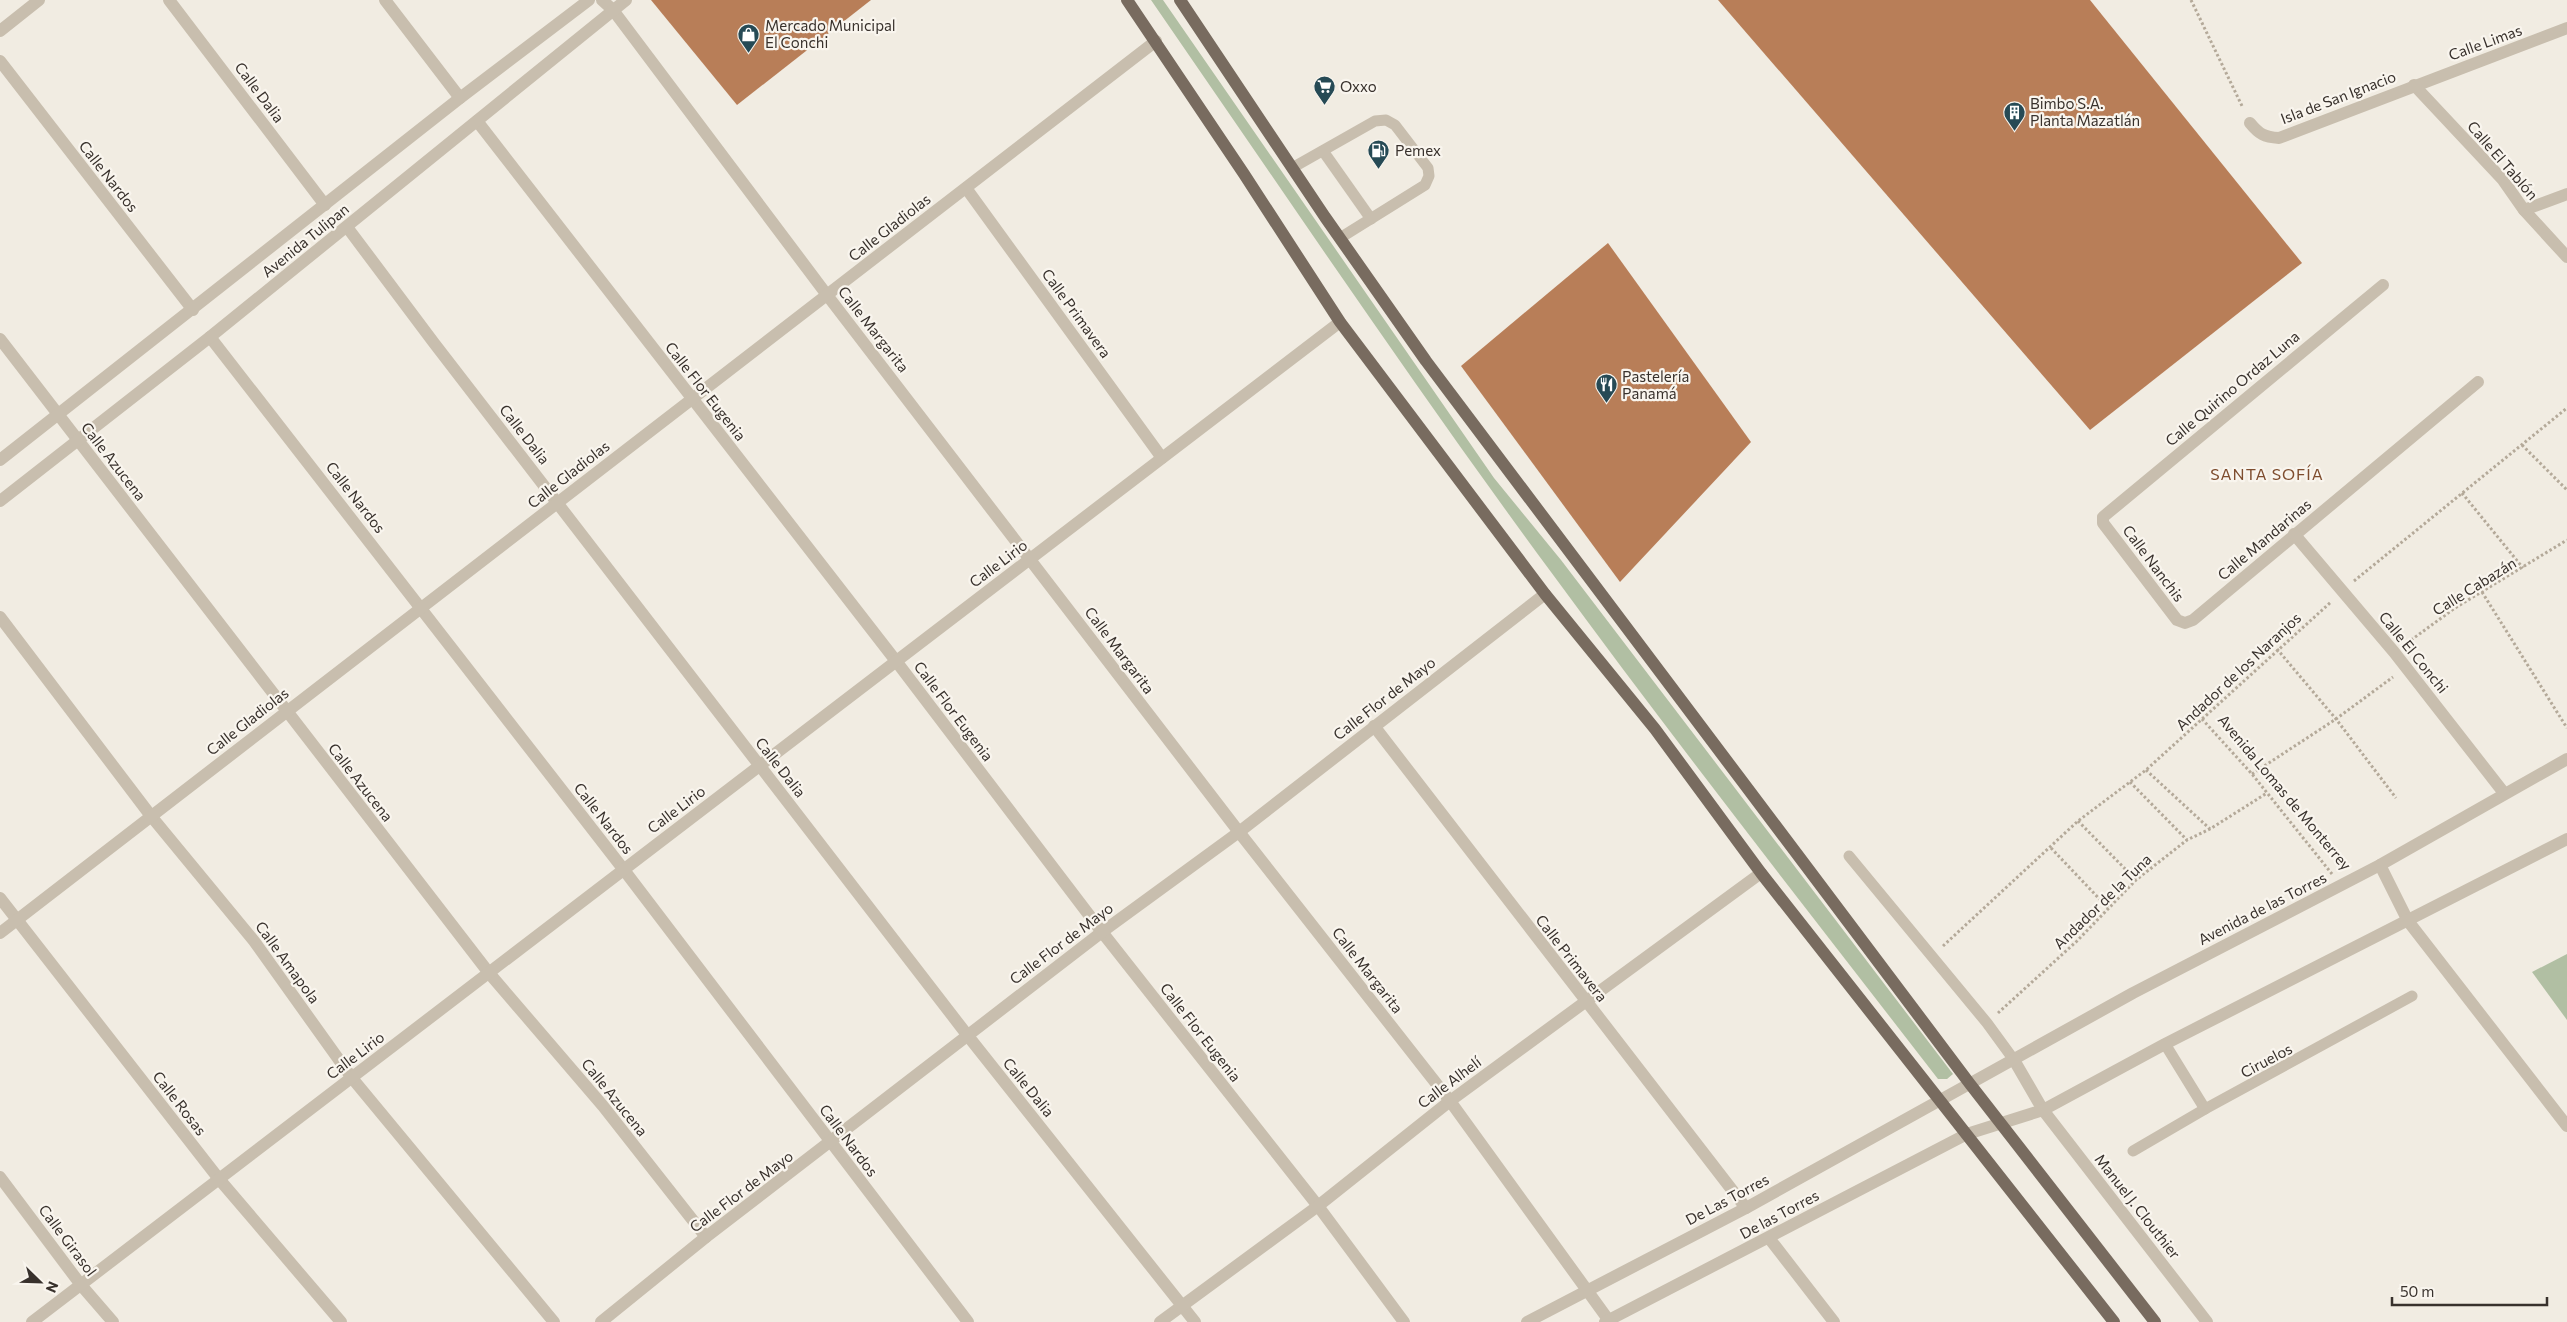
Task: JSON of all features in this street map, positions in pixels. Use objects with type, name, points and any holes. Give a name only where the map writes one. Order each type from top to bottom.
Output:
[{"type":"main road","points":[[1127,0],[1156,41],[1340,322],[1545,594],[1655,729],[1760,873],[2114,1322]]},
{"type":"main road","points":[[1180,0],[1292,168],[1426,361],[1970,1084],[2155,1322]]},
{"type":"street","points":[[0,31],[39,0]]},
{"type":"street","name":"Calle Dalia","points":[[169,0],[325,204]]},
{"type":"street","points":[[385,0],[460,98]]},
{"type":"street","name":"Avenida Tulipan","points":[[0,460],[59,416],[460,98],[590,0]]},
{"type":"street","name":"Calle Margarita","points":[[602,0],[614,10],[827,295],[1239,832],[1450,1101],[1608,1321]]},
{"type":"street","name":"Avenida Tulipan","points":[[0,501],[210,337],[626,0]]},
{"type":"street","name":"Calle Limas","points":[[2414,85],[2567,28]]},
{"type":"street","name":"Calle Gladiolas","points":[[0,932],[1156,41]]},
{"type":"street","name":"Calle Nardos","points":[[0,61],[193,310]]},
{"type":"street","name":"Isla de San Ignacio","points":[[2250,123],[2258,133],[2265,137],[2278,138],[2414,85]]},
{"type":"street","name":"Calle El Tablón","points":[[2414,85],[2503,180],[2524,210],[2567,258]]},
{"type":"street","name":"Calle Flor Eugenia","points":[[477,121],[896,661],[1102,932],[1318,1206],[1404,1322]]},
{"type":"street","name":"Calle Primavera","points":[[966,188],[1162,458]]},
{"type":"street","points":[[2524,210],[2567,194]]},
{"type":"street","name":"Calle Dalia","points":[[347,227],[968,1036],[1195,1322]]},
{"type":"street","name":"Calle Quirino Ordaz Luna","points":[[2104,517],[2383,285]]},
{"type":"street","name":"Calle Lirio","points":[[32,1322],[1340,322]]},
{"type":"street","name":"Calle Nardos","points":[[210,337],[624,870],[968,1322]]},
{"type":"street","name":"Calle Azucena","points":[[0,339],[488,973],[603,1106],[706,1237]]},
{"type":"street","name":"Calle Mandarinas","points":[[2185,623],[2193,620],[2478,382]]},
{"type":"street","name":"Calle Nanchis","points":[[2104,517],[2103,523],[2177,620],[2185,623]]},
{"type":"street","name":"Calle El Conchi","points":[[2294,534],[2394,652],[2504,793]]},
{"type":"street","name":"Calle Flor de Mayo","points":[[601,1322],[706,1237],[1102,932],[1239,832],[1545,594]]},
{"type":"street","name":"Calle Amapola","points":[[0,617],[151,816],[254,941],[352,1078],[554,1322]]},
{"type":"street","name":"Calle Primavera","points":[[1374,726],[1585,1002],[1746,1208]]},
{"type":"street","name":"Avenida de las Torres","points":[[1970,1084],[2133,993],[2342,886],[2567,759]]},
{"type":"street","points":[[2001,1123],[2043,1110],[2165,1044],[2567,839]]},
{"type":"street","points":[[2380,865],[2408,921],[2567,1126]]},
{"type":"street","name":"Calle Alhelí","points":[[1160,1322],[1318,1206],[1450,1101],[1760,873]]},
{"type":"street","name":"Calle Rosas","points":[[0,898],[219,1179],[341,1322]]},
{"type":"street","name":"Manuel J. Clouthier","points":[[2014,1060],[2043,1110],[2207,1322]]},
{"type":"street","name":"De Las Torres","points":[[1527,1322],[1746,1208],[1970,1084]]},
{"type":"street","name":"De las Torres","points":[[1608,1321],[1967,1134],[2001,1123]]},
{"type":"street","name":"Calle Girasol","points":[[0,1177],[81,1285],[113,1322]]},
{"type":"street","points":[[1769,1238],[1834,1322]]},
{"type":"lane","points":[[1292,168],[1375,121],[1386,120],[1395,124],[1428,168],[1429,176],[1425,185],[1340,238]]},
{"type":"lane","points":[[1323,151],[1371,219]]},
{"type":"lane","points":[[1849,856],[1931,957],[1987,1022],[2014,1060]]},
{"type":"lane","name":"Ciruelos","points":[[2133,1151],[2205,1109],[2412,996]]},
{"type":"lane","points":[[2165,1044],[2205,1109]]},
{"type":"path","points":[[2191,0],[2250,123]]},
{"type":"path","name":"Andador de los Naranjos","points":[[1931,957],[2078,821],[2146,770],[2343,591],[2567,408]]},
{"type":"path","points":[[2522,444],[2567,490]]},
{"type":"path","points":[[2462,493],[2524,568]]},
{"type":"path","name":"Calle Cabazán","points":[[2394,652],[2456,608],[2567,540]]},
{"type":"path","points":[[2482,592],[2567,728]]},
{"type":"path","points":[[2277,649],[2336,719],[2396,798]]},
{"type":"path","points":[[2252,774],[2336,719],[2406,667]]},
{"type":"path","name":"Avenida Lomas de Monterrey","points":[[2202,719],[2252,774],[2342,886]]},
{"type":"path","points":[[2146,770],[2210,829]]},
{"type":"path","points":[[2130,782],[2187,840]]},
{"type":"path","name":"Andador de la Tuna","points":[[1987,1022],[2110,909],[2136,880],[2187,840],[2210,829],[2267,793]]},
{"type":"path","points":[[2078,821],[2136,880]]},
{"type":"path","points":[[2051,848],[2110,909]]},
{"type":"green space","points":[[1151,0],[1163,0],[1494,478],[1561,560],[1953,1074],[1947,1079],[1938,1079],[1598,636],[1399,359]]},
{"type":"green space","points":[[2567,954],[2567,1020],[2532,972]]},
{"type":"building","name":"Mercado Municipal El Conchi","points":[[651,0],[871,0],[737,105]]},
{"type":"building","name":"Bimbo S.A. Planta Mazatlán","points":[[1718,0],[2090,0],[2302,263],[2090,430]]},
{"type":"building","name":"Pastelería Panamá","points":[[1608,243],[1751,442],[1620,582],[1461,366]]},
{"type":"place","name":"Mercado Municipal El Conchi","points":[[749,53]]},
{"type":"place","name":"Oxxo","points":[[1324,105]]},
{"type":"place","name":"Bimbo S.A. Planta Mazatlán","points":[[2014,131]]},
{"type":"place","name":"Pemex","points":[[1379,169]]},
{"type":"place","name":"Pastelería Panamá","points":[[1606,404]]},
{"type":"district","name":"SANTA SOFÍA","points":[[2267,473]]}]
